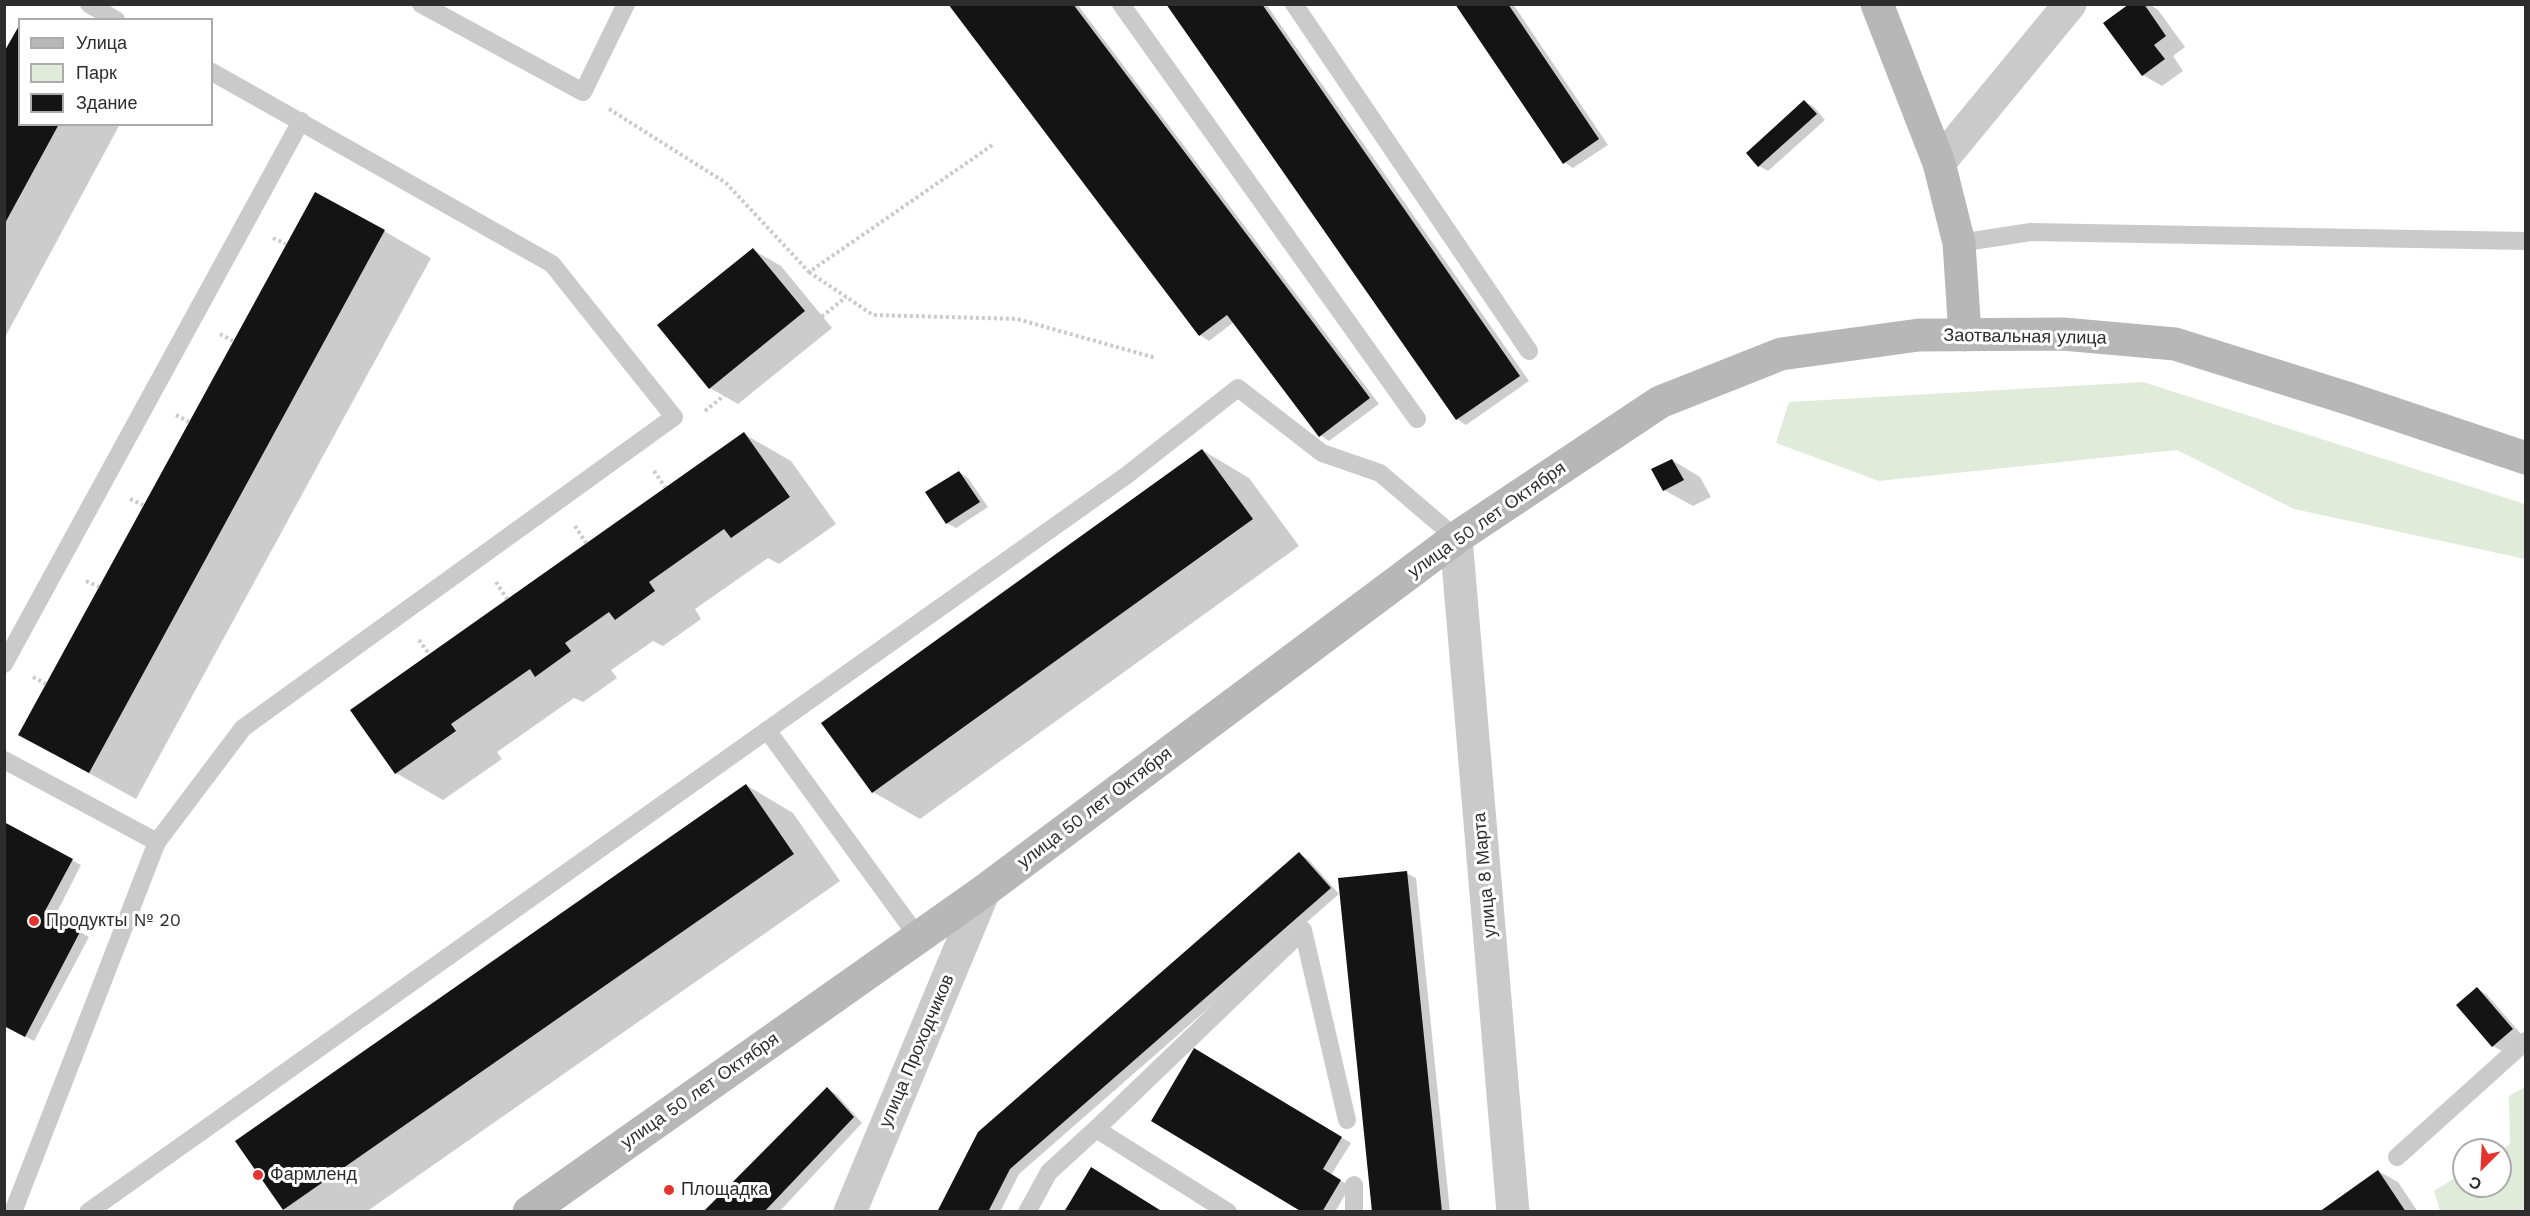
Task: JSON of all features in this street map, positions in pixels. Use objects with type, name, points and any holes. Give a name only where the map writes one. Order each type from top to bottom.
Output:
[{"type":"main road","points":[[1877,4],[1939,163],[1959,243],[1965,335]]},
{"type":"main road","name":"Заотвальная улица","points":[[1660,402],[1781,354],[1919,335],[2063,334],[2175,344],[2526,458]]},
{"type":"main road","name":"улица 50 лет Октября","points":[[529,1212],[984,891],[1456,538],[1660,402]]},
{"type":"street","points":[[1939,163],[2070,4]]},
{"type":"street","name":"улица 8 Марта","points":[[1456,538],[1513,1212]]},
{"type":"street","name":"улица Проходчиков","points":[[850,1212],[984,891]]},
{"type":"lane","points":[[89,4],[113,18]]},
{"type":"lane","points":[[421,4],[583,92],[626,4]]},
{"type":"lane","points":[[1122,4],[1417,418]]},
{"type":"lane","points":[[1294,4],[1529,351]]},
{"type":"lane","points":[[13,1212],[157,842],[243,728],[674,417],[552,264],[213,73]]},
{"type":"lane","points":[[4,664],[301,121]]},
{"type":"lane","points":[[1959,243],[2031,232],[2526,241]]},
{"type":"lane","points":[[88,1212],[1127,475],[1238,388],[1322,453],[1380,473],[1456,538]]},
{"type":"lane","points":[[767,730],[918,937]]},
{"type":"lane","points":[[4,760],[157,842]]},
{"type":"lane","points":[[1027,1212],[1049,1172],[1303,930],[1347,1120]]},
{"type":"lane","points":[[2397,1157],[2526,1041]]},
{"type":"lane","points":[[1096,1129],[1228,1212]]},
{"type":"lane","points":[[1354,1185],[1354,1212]]},
{"type":"path","points":[[583,92],[726,183],[809,272],[873,315],[1017,319],[1156,358]]},
{"type":"path","points":[[809,272],[994,144]]},
{"type":"path","points":[[724,397],[846,297]]},
{"type":"green space","points":[[2143,382],[2525,504],[2525,559],[2294,509],[2177,450],[1879,481],[1776,443],[1789,402]]},
{"type":"green space","points":[[2525,1087],[2525,1211],[2440,1211],[2434,1191],[2452,1180],[2452,1198],[2512,1198],[2509,1096]]},
{"type":"building","points":[[948,4],[1073,4],[1370,398],[1319,437],[1227,315],[1199,336]]},
{"type":"building","points":[[1166,4],[1262,4],[1520,376],[1456,420]]},
{"type":"building","points":[[1455,4],[1508,4],[1599,139],[1563,164]]},
{"type":"building","points":[[2129,4],[2144,4],[2166,36],[2154,45],[2165,59],[2142,76],[2103,23]]},
{"type":"building","points":[[18,28],[18,126],[58,126],[4,225],[4,52]]},
{"type":"building","points":[[1804,100],[1817,114],[1758,167],[1746,153]]},
{"type":"building","points":[[315,192],[385,230],[89,773],[18,735]]},
{"type":"building","points":[[753,248],[805,311],[709,389],[657,325]]},
{"type":"building","points":[[744,432],[790,497],[731,538],[724,529],[649,582],[655,591],[615,620],[609,612],[565,643],[571,651],[535,677],[530,669],[451,724],[456,731],[395,774],[350,710]]},
{"type":"building","points":[[1202,449],[1253,519],[872,793],[821,723]]},
{"type":"building","points":[[1672,459],[1684,480],[1663,491],[1651,469]]},
{"type":"building","points":[[959,471],[980,502],[946,524],[925,492]]},
{"type":"building","points":[[746,784],[794,854],[283,1210],[235,1141]]},
{"type":"building","name":"Продукты № 20","points":[[4,822],[73,859],[45,911],[81,930],[25,1037],[4,1026]]},
{"type":"building","points":[[1299,852],[1331,888],[1010,1169],[988,1212],[937,1212],[978,1132]]},
{"type":"building","points":[[1407,871],[1442,1212],[1372,1212],[1338,878]]},
{"type":"building","points":[[2477,987],[2513,1029],[2492,1047],[2456,1005]]},
{"type":"building","points":[[1194,1048],[1342,1137],[1323,1169],[1341,1180],[1322,1212],[1302,1212],[1151,1121]]},
{"type":"building","points":[[827,1087],[854,1117],[764,1212],[703,1212]]},
{"type":"building","points":[[1091,1167],[1163,1212],[1064,1212]]},
{"type":"building","points":[[2378,1170],[2406,1212],[2319,1212]]},
{"type":"place","name":"Продукты № 20","points":[[34,921]]},
{"type":"place","name":"Фармленд","points":[[258,1175]]},
{"type":"place","name":"Площадка","points":[[669,1190]]}]
